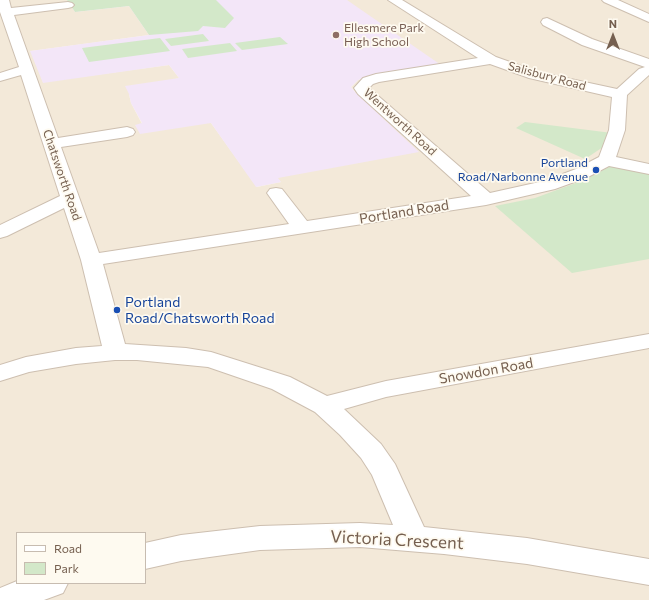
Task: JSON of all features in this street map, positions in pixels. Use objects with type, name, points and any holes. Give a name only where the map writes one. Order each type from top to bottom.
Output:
[{"type":"street","name":"Salisbury Road","points":[[398,0],[491,60],[534,75],[620,94]]},
{"type":"street","points":[[608,0],[649,18]]},
{"type":"street","points":[[4,6],[68,5]]},
{"type":"street","name":"Chatsworth Road","points":[[4,6],[91,260],[114,352]]},
{"type":"street","points":[[547,22],[587,42],[649,64]]},
{"type":"street","name":"Wentworth Road","points":[[486,199],[363,91],[362,88],[368,81],[376,78],[491,60]]},
{"type":"street","points":[[0,77],[26,69]]},
{"type":"street","points":[[649,70],[644,72],[620,94],[617,130],[607,160],[649,169]]},
{"type":"street","points":[[51,144],[127,132]]},
{"type":"street","name":"Portland Road","points":[[91,260],[486,199],[549,185],[582,173],[607,160]]},
{"type":"street","points":[[276,193],[302,228]]},
{"type":"street","points":[[0,232],[70,199]]},
{"type":"street","name":"Snowdon Road","points":[[324,406],[365,394],[394,388],[649,341]]},
{"type":"street","points":[[0,373],[53,360],[114,352],[179,355],[211,360],[281,383],[324,406],[349,428],[371,451],[394,490],[414,538]]},
{"type":"street","name":"Victoria Crescent","points":[[146,556],[188,547],[275,537],[360,535],[414,538],[527,550],[649,572]]},
{"type":"street","points":[[5,600],[49,584]]},
{"type":"shaded area","points":[[0,0],[68,0],[75,12],[129,6],[149,35],[31,51],[43,82],[169,65],[179,78],[129,94],[131,103],[142,124],[211,123],[257,187],[281,182],[277,178],[355,92],[351,87],[358,80],[371,76],[347,0],[649,0],[649,600],[0,600]]},
{"type":"shaded area","points":[[67,0],[347,0],[441,65],[371,76],[358,80],[351,87],[419,152],[278,178],[281,182],[256,187],[211,123],[140,134],[135,125],[142,123],[131,103],[125,86],[179,78],[169,65],[43,83],[30,51],[149,35],[129,6],[75,12]]},
{"type":"green space","points":[[67,0],[216,0],[234,18],[225,28],[203,26],[198,31],[149,35],[129,6],[75,12]]},
{"type":"green space","points":[[203,34],[209,41],[171,46],[165,39]]},
{"type":"green space","points":[[280,37],[288,44],[242,50],[235,43]]},
{"type":"green space","points":[[160,38],[170,51],[89,62],[82,48]]},
{"type":"green space","points":[[230,43],[237,51],[188,58],[182,49]]},
{"type":"green space","points":[[525,122],[612,133],[606,145],[585,159],[516,128]]},
{"type":"green space","points":[[613,165],[649,172],[649,259],[572,273],[495,206],[535,198],[584,180]]},
{"type":"place","name":"Ellesmere Park High School","points":[[336,35]]},
{"type":"place","name":"Portland Road/Narbonne Avenue","points":[[596,170]]},
{"type":"place","name":"Portland Road/Chatsworth Road","points":[[117,310]]}]
